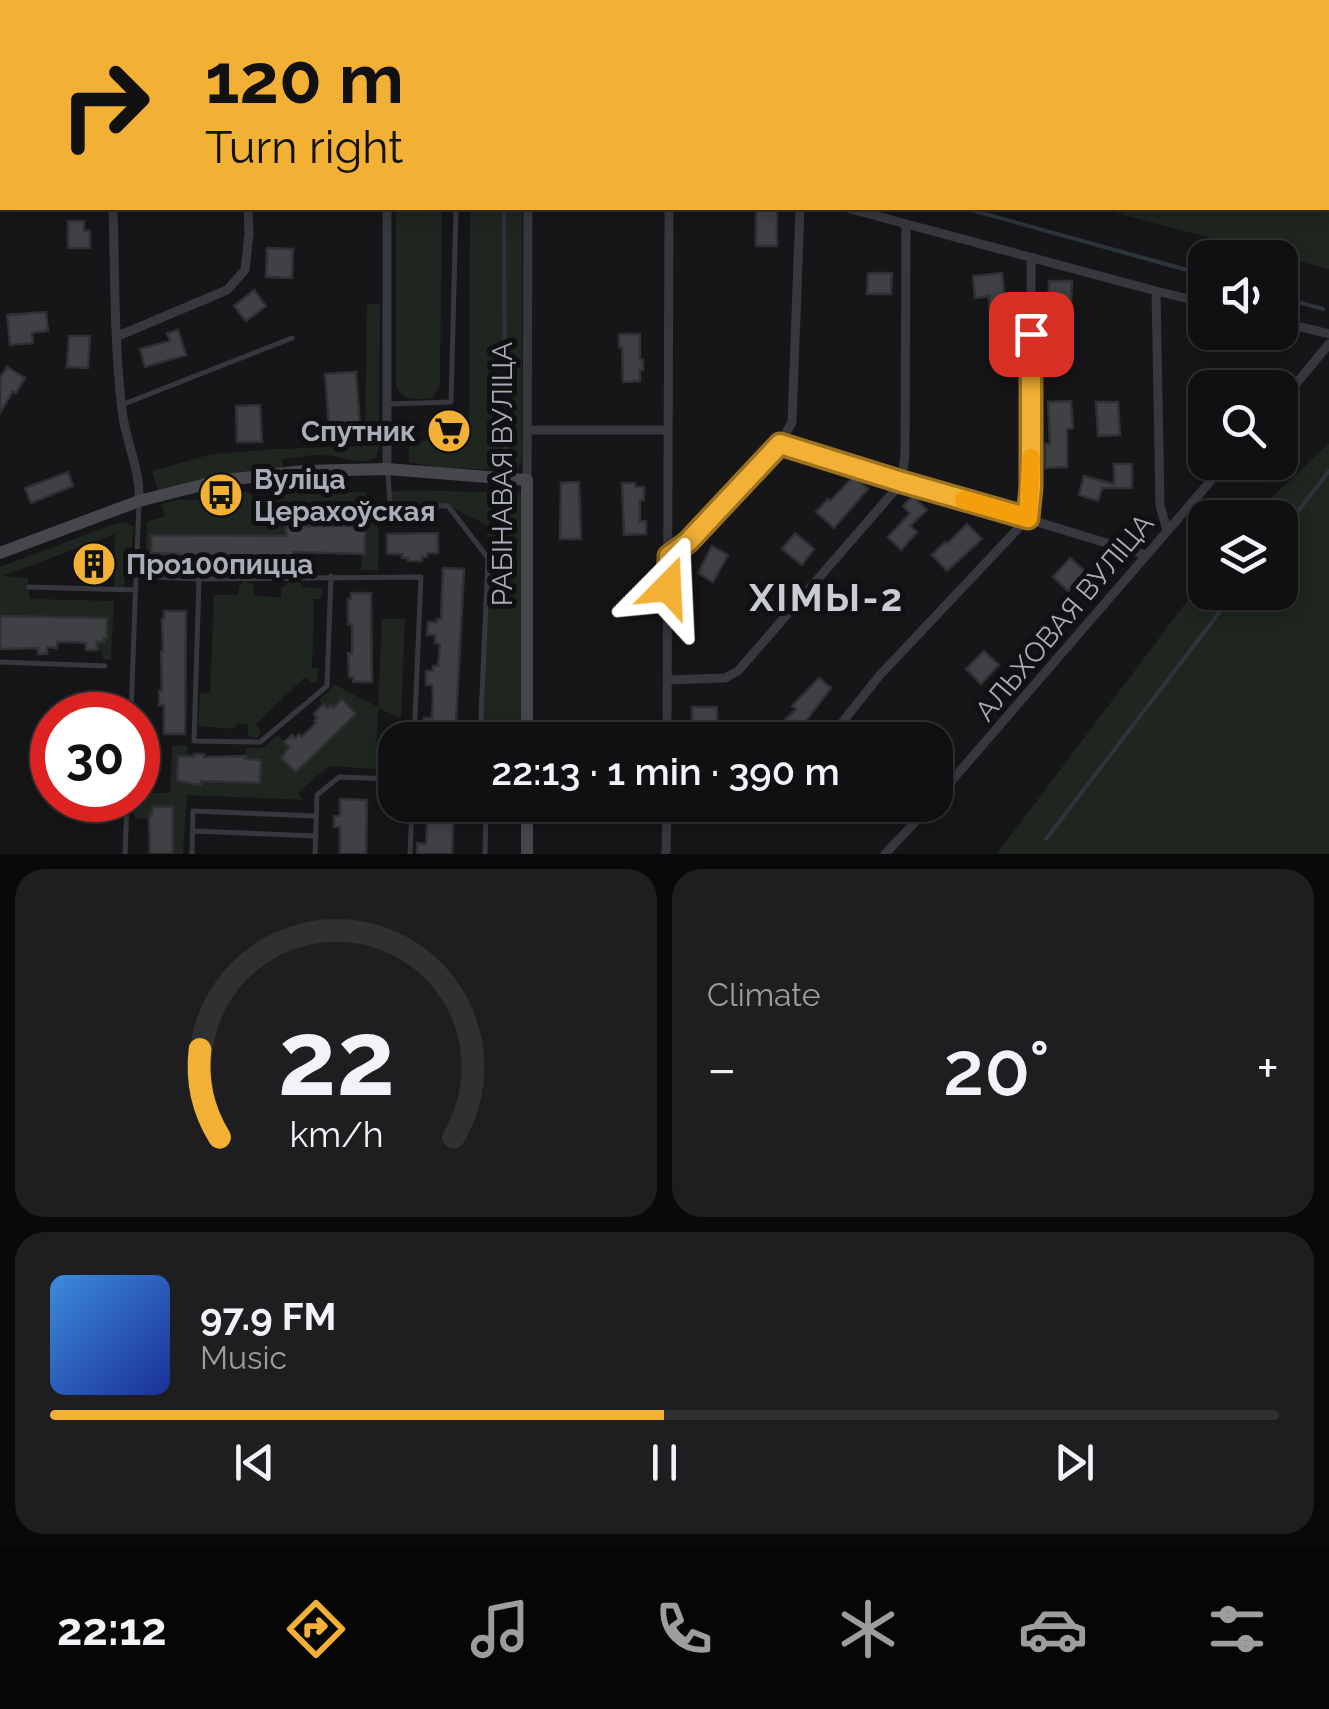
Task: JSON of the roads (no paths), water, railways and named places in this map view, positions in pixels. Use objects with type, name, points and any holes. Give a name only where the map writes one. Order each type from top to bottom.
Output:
[{"type":"street","points":[[113,210],[121,405],[140,486],[139,501]]},
{"type":"street","points":[[118,336],[226,290],[245,270],[248,210]]},
{"type":"street","points":[[387,210],[387,470]]},
{"type":"street","name":"РАБІНАВАЯ ВУЛІЦА","points":[[527,722],[528,210]]},
{"type":"street","points":[[667,722],[669,210]]},
{"type":"street","points":[[669,556],[688,542],[780,444],[792,422],[800,210]]},
{"type":"street","points":[[854,210],[1188,299]]},
{"type":"street","points":[[668,680],[726,678],[738,671],[902,482],[906,224]]},
{"type":"street","points":[[842,722],[880,674],[1028,518],[1031,258]]},
{"type":"street","points":[[1156,291],[1160,505],[1168,530]]},
{"type":"street","points":[[1298,326],[1329,334]]},
{"type":"street","points":[[1298,381],[1329,344]]},
{"type":"street","points":[[527,430],[668,430]]},
{"type":"street","points":[[780,444],[1146,555]]},
{"type":"street","points":[[0,553],[139,501],[218,481],[304,471],[387,470],[527,480]]},
{"type":"street","name":"АЛЬХОВАЯ ВУЛІЦА","points":[[953,780],[1211,480]]},
{"type":"street","points":[[527,822],[527,854]]},
{"type":"street","points":[[666,854],[667,822]]},
{"type":"street","name":"АЛЬХОВАЯ ВУЛІЦА","points":[[885,854],[915,822]]},
{"type":"lane","points":[[386,404],[451,402],[456,210]]},
{"type":"lane","points":[[121,405],[292,338]]},
{"type":"lane","points":[[387,470],[390,505],[448,506],[488,558],[481,722]]},
{"type":"lane","points":[[131,692],[139,501]]},
{"type":"lane","points":[[136,576],[421,576],[415,722]]},
{"type":"lane","points":[[199,579],[194,741],[260,742],[328,686],[331,576]]},
{"type":"lane","points":[[29,587],[136,590]]},
{"type":"lane","points":[[0,662],[106,666]]},
{"type":"lane","points":[[315,854],[317,795],[339,778],[378,779]]},
{"type":"lane","points":[[192,854],[193,811],[316,816]]},
{"type":"lane","points":[[126,854],[127,822]]},
{"type":"lane","points":[[410,854],[411,822]]},
{"type":"lane","points":[[484,854],[485,822]]},
{"type":"lane","points":[[192,830],[316,836]]},
{"type":"waterway","points":[[504,210],[505,463]]},
{"type":"waterway","points":[[971,210],[1188,270]]},
{"type":"waterway","points":[[1298,302],[1323,309]]},
{"type":"waterway","points":[[1298,511],[1329,471]]},
{"type":"waterway","points":[[1046,839],[1221,610]]},
{"type":"place","name":"Спутник","points":[[449,431]]},
{"type":"place","name":"Вуліца Церахоўская","points":[[221,495]]},
{"type":"place","name":"Про100пицца","points":[[94,564]]},
{"type":"district","name":"ХІМЫ-2","points":[[827,598]]}]
